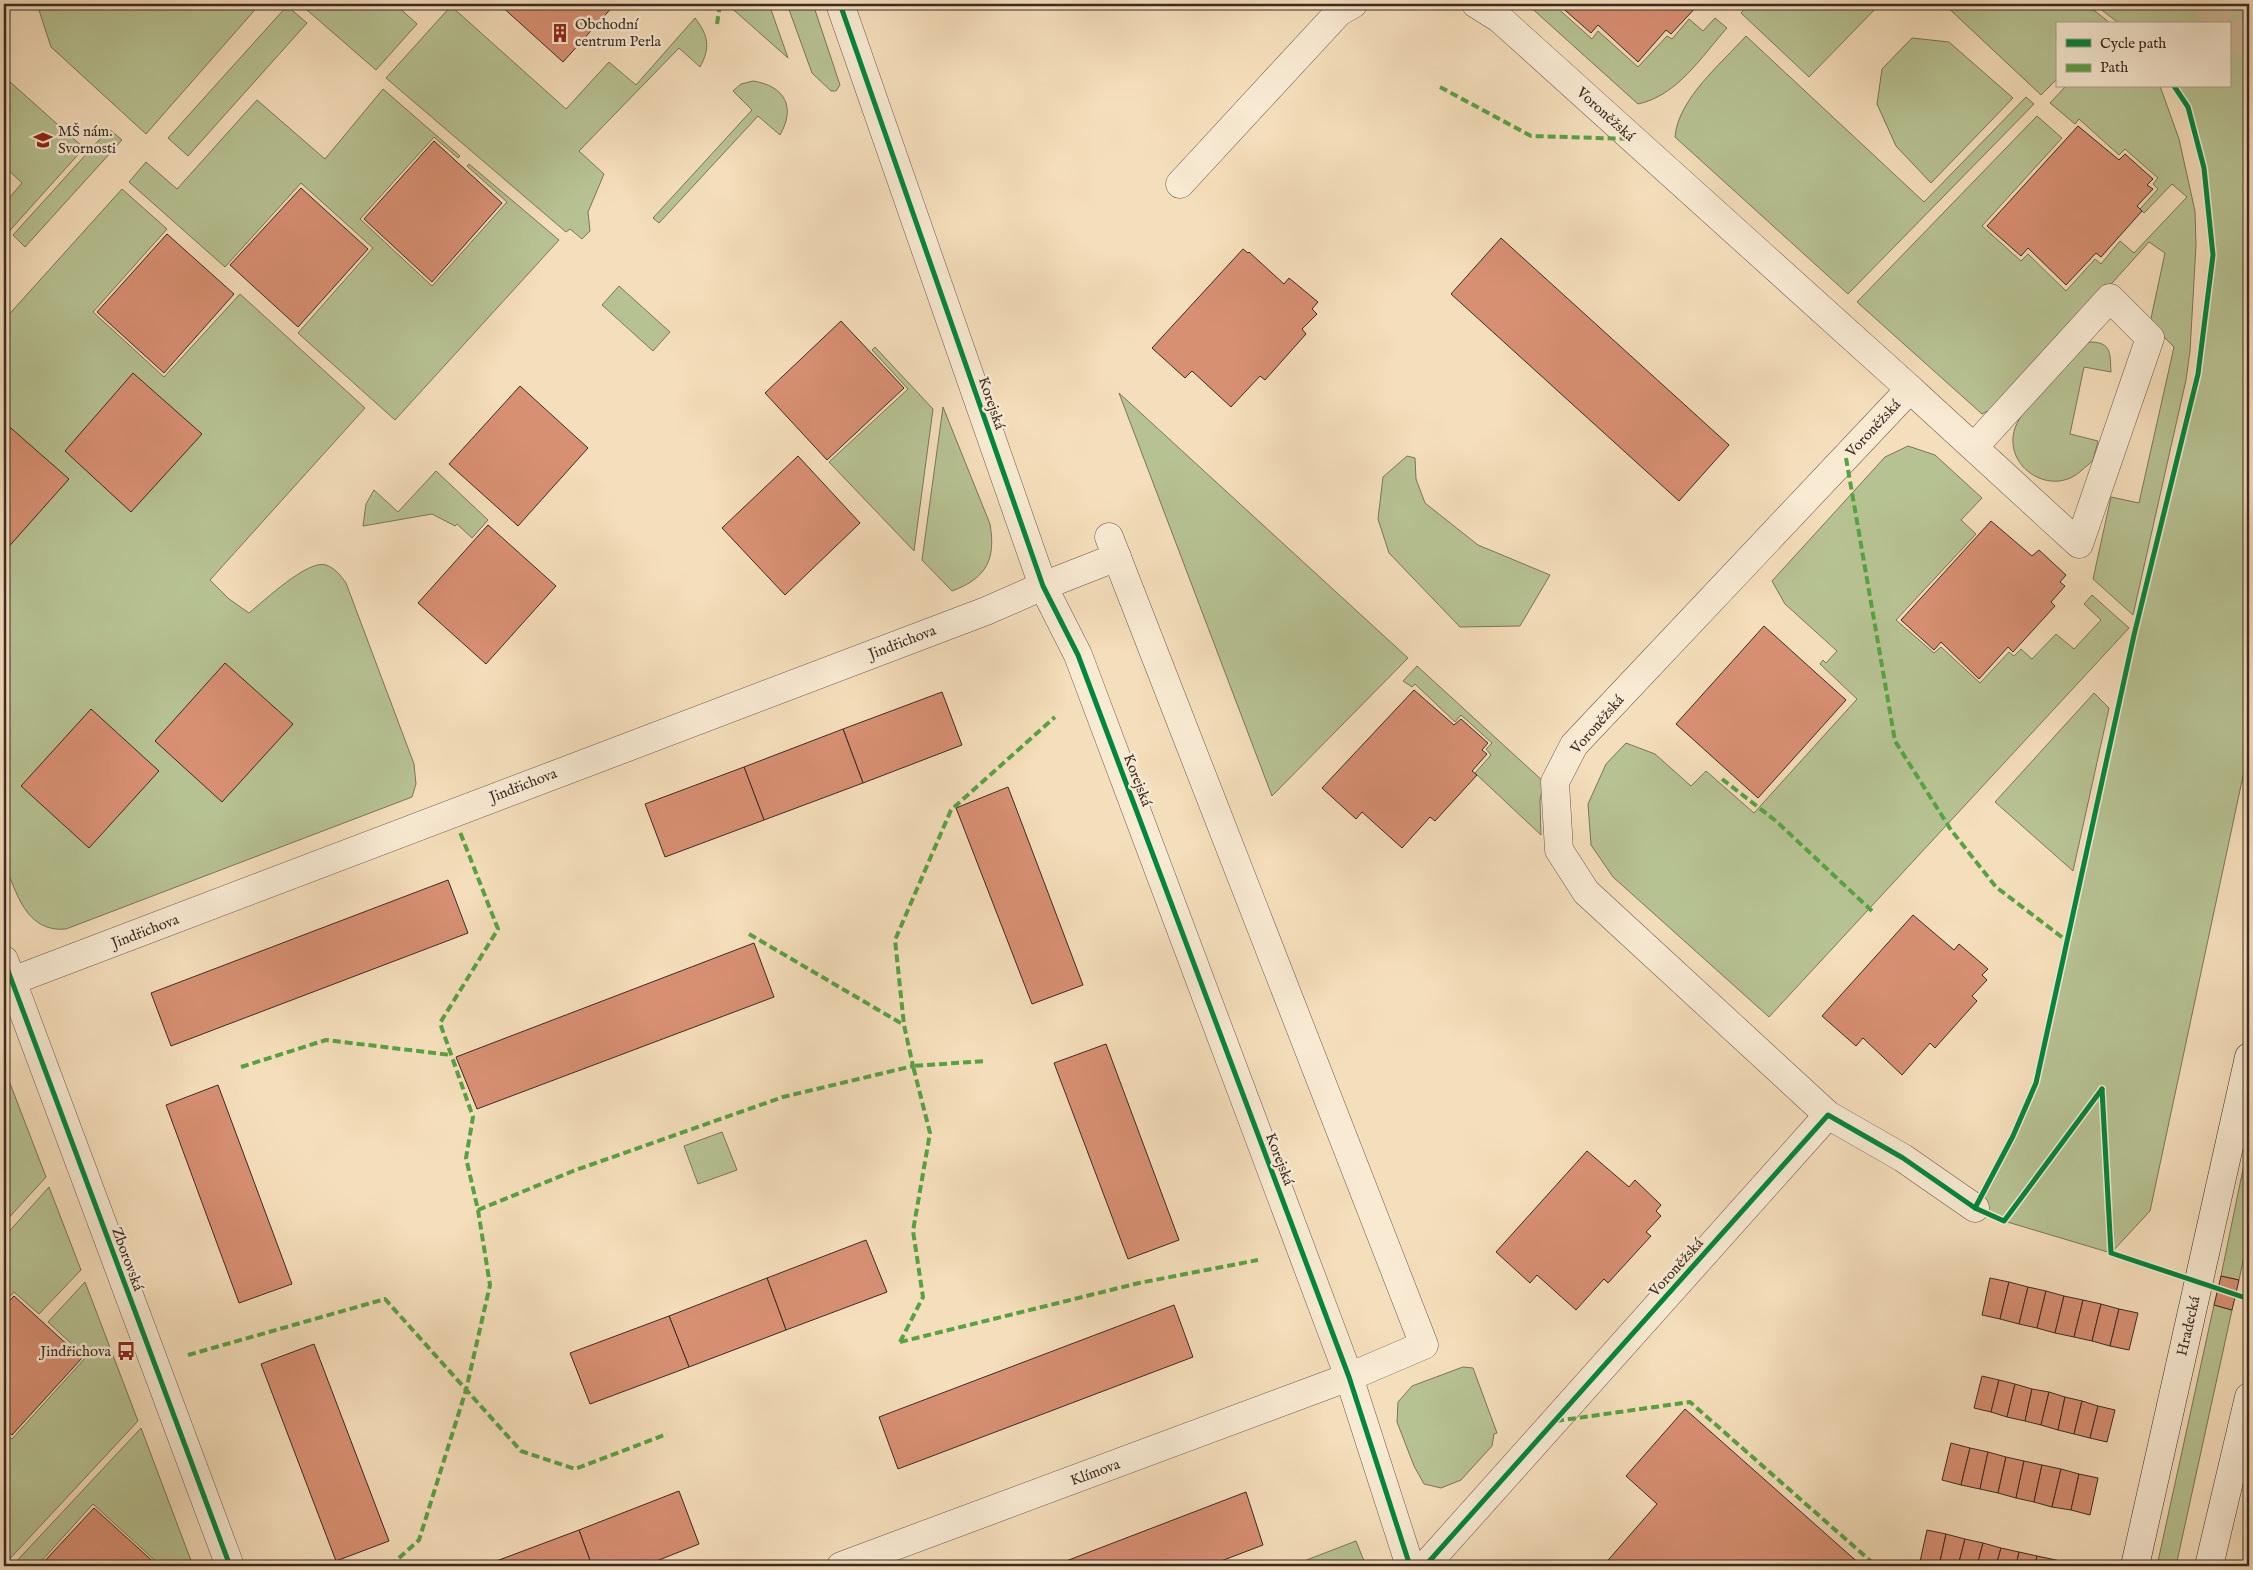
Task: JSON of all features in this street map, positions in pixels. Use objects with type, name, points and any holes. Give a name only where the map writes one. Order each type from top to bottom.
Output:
[{"type":"street","name":"Korejská","points":[[840,4],[1043,586],[1078,655],[1349,1377],[1410,1566]]},
{"type":"street","points":[[1180,184],[1339,12],[1354,4]]},
{"type":"street","name":"Voroněžská","points":[[1476,4],[1500,20],[1910,389],[2079,544],[2150,338],[2110,298],[1974,447]]},
{"type":"street","name":"Voroněžská","points":[[1910,389],[1574,745],[1555,782],[1559,850],[1586,892],[1828,1115],[1903,1158],[1975,1208]]},
{"type":"street","name":"Jindřichova","points":[[7,975],[986,611],[1043,586],[1113,547],[1424,1345],[1349,1377]]},
{"type":"street","name":"Zborovská","points":[[7,975],[230,1566]]},
{"type":"street","name":"Hradecká","points":[[2135,1566],[2249,1057]]},
{"type":"street","name":"Voroněžská","points":[[1426,1566],[1828,1115]]},
{"type":"street","name":"Klímova","points":[[841,1566],[1349,1377]]},
{"type":"street","points":[[2209,1566],[2249,1397]]},
{"type":"green space","points":[[37,4],[260,4],[146,134],[51,47]]},
{"type":"green space","points":[[300,4],[395,4],[417,24],[376,70]]},
{"type":"green space","points":[[727,4],[769,4],[788,58]]},
{"type":"green space","points":[[787,4],[813,4],[840,85],[836,91],[831,91],[812,73]]},
{"type":"green space","points":[[1527,4],[1553,4],[1592,39],[1598,31],[1638,67],[1667,36],[1672,39],[1689,19],[1703,31],[1715,18],[1727,28],[1677,84],[1652,100],[1638,104]]},
{"type":"green space","points":[[1749,4],[1880,4],[1809,77],[1741,13]]},
{"type":"green space","points":[[1944,4],[2078,4],[2095,11],[2109,22],[2056,22],[2056,80],[2041,95]]},
{"type":"green space","points":[[2094,4],[2245,4],[2249,8],[2249,748],[2150,1211],[2111,1253],[2004,1221],[1975,1208],[2013,1136],[2036,1083],[2134,635],[2198,374],[2213,255],[2204,168],[2188,107],[2175,88],[2230,88],[2230,22],[2117,22]]},
{"type":"green space","points":[[287,6],[307,23],[188,156],[168,138]]},
{"type":"green space","points":[[451,6],[566,109],[609,62],[636,85],[695,18],[703,30],[707,47],[700,67],[679,48],[579,151],[604,174],[588,212],[590,231],[582,239],[570,229],[566,232],[386,78]]},
{"type":"green space","points":[[1746,36],[1924,202],[2026,97],[2034,104],[1848,294],[1675,137],[1678,123],[1692,96],[1713,70]]},
{"type":"green space","points":[[1912,38],[1949,42],[2013,98],[1931,183],[1896,146],[1877,104],[1882,69]]},
{"type":"green space","name":"MŠ nám. Svornosti","points":[[9,81],[84,148],[4,237],[4,204],[22,183],[4,166],[4,87]]},
{"type":"green space","points":[[753,81],[773,88],[784,99],[787,115],[780,135],[758,116],[659,223],[653,218],[752,110],[733,91],[741,84]]},
{"type":"green space","points":[[2064,88],[2161,88],[2179,139],[2195,211],[2196,245],[2190,351],[2186,380],[2133,615],[2093,579],[2111,497],[2139,503],[2174,347],[2150,323],[2165,253],[2149,242],[2006,401],[1982,414],[1857,302],[2037,116],[2062,138],[1982,226],[2021,261],[2028,254],[2066,291],[2095,259],[2101,264],[2120,241],[2134,253],[2187,197],[2172,184],[2144,213],[2140,209],[2158,189],[2153,184],[2158,178],[2125,149],[2119,155],[2079,119],[2075,124],[2050,103]]},
{"type":"green space","points":[[383,89],[460,156],[458,158],[434,137],[360,219],[432,286],[507,202],[467,166],[469,164],[559,240],[395,420],[298,333],[373,248],[301,183],[225,267],[129,182],[146,162],[177,189],[257,100],[325,159]]},
{"type":"green space","points":[[109,129],[122,140],[25,247],[13,235]]},
{"type":"green space","points":[[122,189],[167,229],[93,312],[164,377],[240,294],[365,408],[210,580],[229,599],[249,613],[286,582],[308,568],[326,565],[338,572],[346,583],[414,764],[416,784],[412,797],[66,929],[52,928],[41,924],[24,908],[4,862],[4,320]]},
{"type":"green space","points":[[619,286],[670,332],[653,351],[602,305]]},
{"type":"green space","points":[[2090,342],[2102,344],[2106,347],[2110,355],[2111,372],[2084,367],[2070,434],[2098,441],[2093,460],[2070,478],[2057,481],[2044,480],[2032,474],[2023,466],[2016,455],[2013,442],[2015,428],[2036,396],[2084,345]]},
{"type":"green space","points":[[875,347],[933,409],[914,551],[829,462],[908,389],[872,350]]},
{"type":"green space","points":[[1119,393],[1408,658],[1272,796]]},
{"type":"green space","points":[[943,407],[990,524],[992,536],[990,557],[981,573],[974,580],[952,591],[922,560]]},
{"type":"green space","points":[[1908,446],[1935,455],[1982,498],[1961,520],[1976,534],[1896,620],[1934,653],[1941,647],[1980,683],[2009,652],[2014,656],[2021,649],[2032,659],[2056,634],[2074,649],[2101,620],[2084,604],[2092,595],[2129,628],[1769,1017],[1613,877],[1591,845],[1588,804],[1606,764],[1626,743],[1655,754],[1691,786],[1706,771],[1754,813],[1857,699],[1820,664],[1823,660],[1826,663],[1837,651],[1785,604],[1772,581],[1885,457]]},
{"type":"green space","points":[[1407,456],[1415,458],[1416,479],[1425,503],[1478,545],[1550,575],[1520,626],[1460,627],[1389,553],[1378,519],[1383,477]]},
{"type":"green space","points":[[436,471],[488,520],[472,538],[457,524],[455,526],[432,514],[363,526],[366,504],[374,490],[398,512]]},
{"type":"green space","points":[[1417,666],[1544,782],[1540,800],[1541,835],[1475,773],[1491,755],[1486,749],[1492,743],[1461,715],[1455,722],[1415,684],[1412,687],[1403,681]]},
{"type":"green space","points":[[2094,693],[2109,708],[2073,871],[1995,802]]},
{"type":"green space","points":[[6,1073],[46,1177],[4,1223],[4,1150],[6,1147],[4,1144],[4,1075]]},
{"type":"green space","points":[[722,1132],[737,1170],[698,1184],[684,1146]]},
{"type":"green space","points":[[2249,1140],[2249,1233],[2239,1280],[2221,1276]]},
{"type":"green space","points":[[49,1187],[81,1270],[39,1314],[14,1292],[4,1303],[4,1237]]},
{"type":"green space","points":[[85,1282],[138,1421],[4,1565],[4,1432],[12,1439],[86,1357],[48,1322]]},
{"type":"green space","points":[[2214,1305],[2232,1310],[2176,1566],[2157,1566]]},
{"type":"green space","points":[[1463,1367],[1473,1368],[1497,1433],[1494,1434],[1492,1446],[1461,1480],[1441,1488],[1424,1484],[1414,1466],[1397,1422],[1398,1402],[1412,1386]]},
{"type":"green space","points":[[141,1428],[193,1566],[161,1566],[93,1504],[37,1566],[12,1566]]},
{"type":"green space","points":[[1356,1541],[1366,1566],[1291,1566]]},
{"type":"building","name":"Obchodní centrum Perla","points":[[499,4],[615,4],[563,62]]},
{"type":"building","points":[[1558,4],[1699,4],[1671,34],[1666,30],[1638,62],[1598,25],[1591,33]]},
{"type":"building","points":[[2078,126],[2119,160],[2125,154],[2153,179],[2147,185],[2153,189],[2137,206],[2142,211],[2101,257],[2096,253],[2066,285],[2028,248],[2021,256],[1987,226]]},
{"type":"building","points":[[434,141],[502,203],[432,282],[364,219]]},
{"type":"building","points":[[301,188],[368,249],[298,327],[230,265]]},
{"type":"building","points":[[167,234],[234,294],[164,373],[97,312]]},
{"type":"building","points":[[1501,238],[1729,445],[1679,501],[1451,294]]},
{"type":"building","points":[[1243,249],[1249,252],[1284,284],[1289,278],[1318,302],[1312,309],[1317,314],[1302,329],[1306,334],[1265,380],[1260,376],[1231,407],[1192,371],[1185,378],[1152,348]]},
{"type":"building","points":[[841,321],[904,388],[827,460],[765,393]]},
{"type":"building","points":[[133,373],[202,434],[131,512],[65,451]]},
{"type":"building","points":[[520,386],[588,448],[518,526],[449,464]]},
{"type":"building","points":[[4,422],[69,479],[4,552]]},
{"type":"building","points":[[798,456],[860,523],[785,595],[722,528]]},
{"type":"building","points":[[1991,521],[2032,556],[2039,550],[2066,575],[2060,582],[2065,586],[2051,602],[2055,606],[2013,652],[2008,647],[1979,679],[1941,642],[1934,650],[1901,620]]},
{"type":"building","points":[[488,525],[556,586],[486,664],[418,603]]},
{"type":"building","points":[[1764,626],[1846,700],[1758,798],[1676,724]]},
{"type":"building","points":[[225,663],[293,724],[222,802],[155,741]]},
{"type":"building","points":[[1414,690],[1454,725],[1461,719],[1488,743],[1482,750],[1487,754],[1472,771],[1477,775],[1435,821],[1430,817],[1402,848],[1362,812],[1356,819],[1322,788]]},
{"type":"building","points":[[942,692],[962,745],[863,783],[843,729]]},
{"type":"building","points":[[91,709],[159,771],[89,848],[21,786]]},
{"type":"building","points":[[843,729],[863,783],[764,820],[744,767]]},
{"type":"building","points":[[744,767],[764,820],[665,857],[645,804]]},
{"type":"building","points":[[1008,787],[1083,985],[1032,1004],[956,808]]},
{"type":"building","points":[[448,880],[468,933],[171,1046],[151,993]]},
{"type":"building","points":[[1913,915],[1954,950],[1959,944],[1988,969],[1982,975],[1987,980],[1972,996],[1977,1001],[1935,1048],[1930,1043],[1902,1075],[1863,1038],[1856,1046],[1822,1016]]},
{"type":"building","points":[[754,943],[774,997],[477,1109],[456,1057]]},
{"type":"building","points":[[1106,1044],[1179,1240],[1128,1259],[1054,1063]]},
{"type":"building","points":[[218,1085],[292,1284],[239,1303],[166,1105]]},
{"type":"building","points":[[1587,1151],[1629,1187],[1635,1180],[1661,1205],[1656,1211],[1661,1216],[1646,1232],[1651,1236],[1608,1283],[1604,1279],[1576,1310],[1537,1275],[1530,1283],[1496,1252]]},
{"type":"building","points":[[866,1240],[887,1292],[786,1330],[767,1278]]},
{"type":"building","points":[[2221,1276],[2239,1280],[2232,1310],[2214,1305]]},
{"type":"building","points":[[767,1278],[786,1330],[689,1367],[669,1316]]},
{"type":"building","points":[[1990,1278],[2009,1282],[2000,1319],[1982,1315]]},
{"type":"building","points":[[2009,1282],[2028,1287],[2019,1324],[2000,1319]]},
{"type":"building","points":[[2028,1287],[2046,1291],[2037,1328],[2019,1324]]},
{"type":"building","points":[[2046,1291],[2064,1296],[2055,1333],[2037,1328]]},
{"type":"building","points":[[14,1296],[82,1358],[12,1435],[4,1428],[4,1307]]},
{"type":"building","points":[[2064,1296],[2083,1300],[2074,1337],[2055,1333]]},
{"type":"building","points":[[2083,1300],[2101,1304],[2092,1341],[2074,1337]]},
{"type":"building","points":[[2101,1304],[2119,1309],[2110,1346],[2092,1341]]},
{"type":"building","points":[[1174,1305],[1193,1357],[898,1469],[879,1417]]},
{"type":"building","points":[[2119,1309],[2138,1313],[2129,1350],[2110,1346]]},
{"type":"building","points":[[669,1316],[689,1367],[590,1404],[570,1353]]},
{"type":"building","points":[[314,1344],[389,1541],[336,1561],[261,1364]]},
{"type":"building","points":[[1982,1376],[1999,1380],[1991,1412],[1974,1408]]},
{"type":"building","points":[[1999,1380],[2015,1384],[2007,1417],[1991,1412]]},
{"type":"building","points":[[2015,1384],[2032,1389],[2025,1421],[2007,1417]]},
{"type":"building","points":[[2032,1389],[2049,1392],[2041,1425],[2025,1421]]},
{"type":"building","points":[[2049,1392],[2065,1397],[2058,1430],[2041,1425]]},
{"type":"building","points":[[2065,1397],[2082,1401],[2074,1434],[2058,1430]]},
{"type":"building","points":[[2082,1401],[2098,1406],[2090,1438],[2074,1434]]},
{"type":"building","points":[[2098,1406],[2115,1410],[2107,1442],[2090,1438]]},
{"type":"building","points":[[1685,1409],[1862,1566],[1603,1566],[1657,1504],[1626,1476]]},
{"type":"building","points":[[1951,1443],[1970,1448],[1961,1485],[1942,1480]]},
{"type":"building","points":[[1970,1448],[1988,1452],[1980,1489],[1961,1485]]},
{"type":"building","points":[[1988,1452],[2006,1457],[1998,1493],[1980,1489]]},
{"type":"building","points":[[2006,1457],[2024,1461],[2016,1498],[1998,1493]]},
{"type":"building","points":[[2024,1461],[2042,1465],[2034,1502],[2016,1498]]},
{"type":"building","points":[[2042,1465],[2061,1469],[2052,1507],[2034,1502]]},
{"type":"building","points":[[2061,1469],[2079,1474],[2071,1510],[2052,1507]]},
{"type":"building","points":[[2079,1474],[2098,1478],[2090,1515],[2071,1510]]},
{"type":"building","points":[[679,1491],[699,1544],[644,1566],[592,1566],[579,1530]]},
{"type":"building","points":[[1246,1492],[1263,1545],[1208,1566],[1053,1566]]},
{"type":"building","points":[[94,1508],[158,1566],[40,1566]]},
{"type":"building","points":[[579,1530],[592,1566],[483,1566]]},
{"type":"building","points":[[1927,1530],[1946,1534],[1939,1566],[1919,1566]]},
{"type":"building","points":[[1946,1534],[1965,1539],[1958,1566],[1939,1566]]},
{"type":"building","points":[[1965,1539],[1983,1543],[1977,1566],[1958,1566]]},
{"type":"building","points":[[1983,1543],[2001,1548],[1996,1566],[1977,1566]]},
{"type":"building","points":[[2001,1548],[2019,1552],[2016,1566],[1996,1566]]},
{"type":"building","points":[[2019,1552],[2037,1556],[2035,1566],[2016,1566]]},
{"type":"building","points":[[2037,1556],[2056,1560],[2054,1566],[2035,1566]]},
{"type":"building","points":[[2056,1560],[2076,1566],[2054,1566]]},
{"type":"tunnel","points":[[2205,4],[2224,22]]},
{"type":"tunnel","points":[[2230,28],[2249,47]]},
{"type":"marked path","points":[[717,24],[720,4]]},
{"type":"marked path","points":[[1440,87],[1531,136],[1633,139]]},
{"type":"marked path","points":[[1846,458],[1895,741],[1951,830],[1996,887],[2067,941]]},
{"type":"marked path","points":[[478,1210],[573,1171],[783,1097],[913,1066],[904,1025],[895,940],[951,810],[1055,717]]},
{"type":"marked path","points":[[1722,779],[1776,821],[1873,912]]},
{"type":"marked path","points":[[390,1566],[419,1540],[466,1390],[490,1285],[478,1210],[466,1158],[473,1117],[440,1023],[498,929],[460,832]]},
{"type":"marked path","points":[[749,934],[904,1025]]},
{"type":"marked path","points":[[241,1067],[326,1040],[451,1055]]},
{"type":"marked path","points":[[900,1342],[923,1297],[913,1231],[930,1133],[913,1066],[985,1061]]},
{"type":"marked path","points":[[900,1342],[1139,1283],[1258,1260]]},
{"type":"marked path","points":[[188,1355],[385,1299],[521,1451],[575,1469],[667,1434]]},
{"type":"marked path","points":[[1556,1421],[1690,1402],[1874,1564]]},
{"type":"cycle path","points":[[840,4],[1043,586],[1078,655],[1349,1377],[1410,1566]]},
{"type":"cycle path","points":[[1975,1208],[2013,1136],[2036,1083],[2134,635],[2198,374],[2213,255],[2204,168],[2188,107],[2175,88]]},
{"type":"cycle path","points":[[4,960],[230,1566]]},
{"type":"cycle path","points":[[2102,1089],[2111,1253],[2249,1299]]},
{"type":"cycle path","points":[[1425,1566],[1828,1115],[1903,1158],[1975,1208],[2004,1221],[2102,1089]]},
{"type":"place","name":"Obchodní centrum Perla","points":[[560,33]]},
{"type":"place","name":"MŠ nám. Svornosti","points":[[43,140]]},
{"type":"place","name":"Jindřichova","points":[[126,1351]]}]
